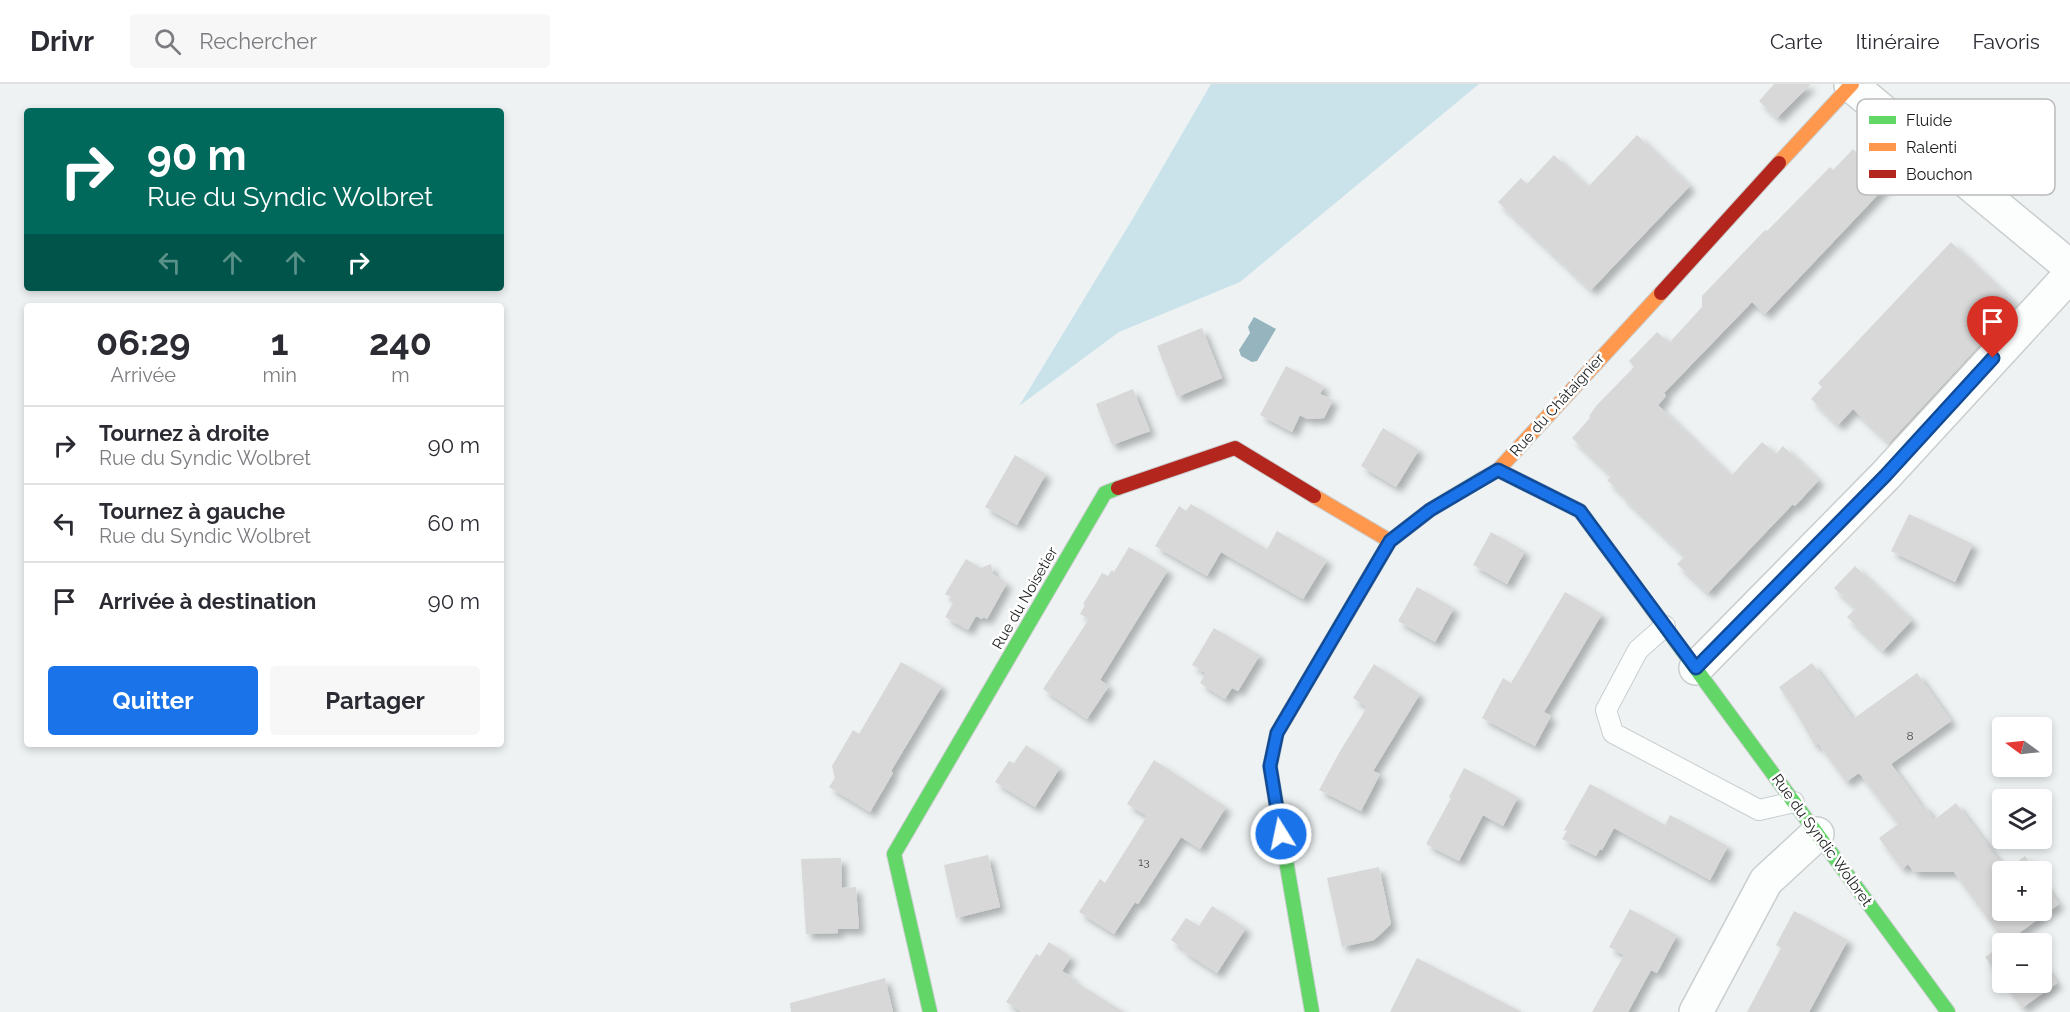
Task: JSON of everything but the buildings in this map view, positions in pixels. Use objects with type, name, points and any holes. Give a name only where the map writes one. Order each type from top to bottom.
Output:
[{"type":"street","points":[[1851,84],[1869,99]]},
{"type":"street","name":"Rue du Châtaignier","points":[[1312,1012],[1270,766],[1277,733],[1390,541],[1430,510],[1498,470],[1851,84]]},
{"type":"street","points":[[1984,195],[2070,267]]},
{"type":"street","points":[[1696,668],[1885,476],[2070,275]]},
{"type":"street","name":"Rue du Noisetier","points":[[930,1012],[894,854],[1105,493],[1235,448],[1390,541]]},
{"type":"street","name":"Rue du Syndic Wolbret","points":[[1498,470],[1580,511],[1948,1012]]},
{"type":"street","points":[[1696,1012],[1766,881],[1817,834]]},
{"type":"lane","points":[[1665,626],[1638,650],[1606,710],[1613,733],[1759,810],[1794,802]]},
{"type":"shaded area","points":[[1211,84],[1479,84],[1240,282],[1119,332],[1019,406],[1132,220]]},
{"type":"shaded area","points":[[1254,317],[1276,329],[1257,361],[1252,362],[1241,356],[1239,350],[1250,333],[1248,327]]},
{"type":"traffic: fast","points":[[1498,470],[1580,511],[1948,1012]]},
{"type":"traffic: fast","points":[[1312,1012],[1270,767],[1277,733],[1390,541],[1430,510],[1480,480]]},
{"type":"traffic: fast","points":[[930,1012],[894,854],[1105,493],[1118,488]]},
{"type":"traffic: slow","points":[[1779,163],[1852,84]]},
{"type":"traffic: slow","points":[[1480,480],[1498,470],[1661,293]]},
{"type":"traffic: slow","points":[[1314,496],[1390,541]]},
{"type":"traffic: jam","points":[[1661,293],[1779,163]]},
{"type":"traffic: jam","points":[[1118,488],[1235,448],[1314,496]]},
{"type":"route","points":[[1281,834],[1270,766],[1277,733],[1390,541],[1430,510],[1498,470],[1580,511],[1696,668],[1885,476],[1993,358]]}]
